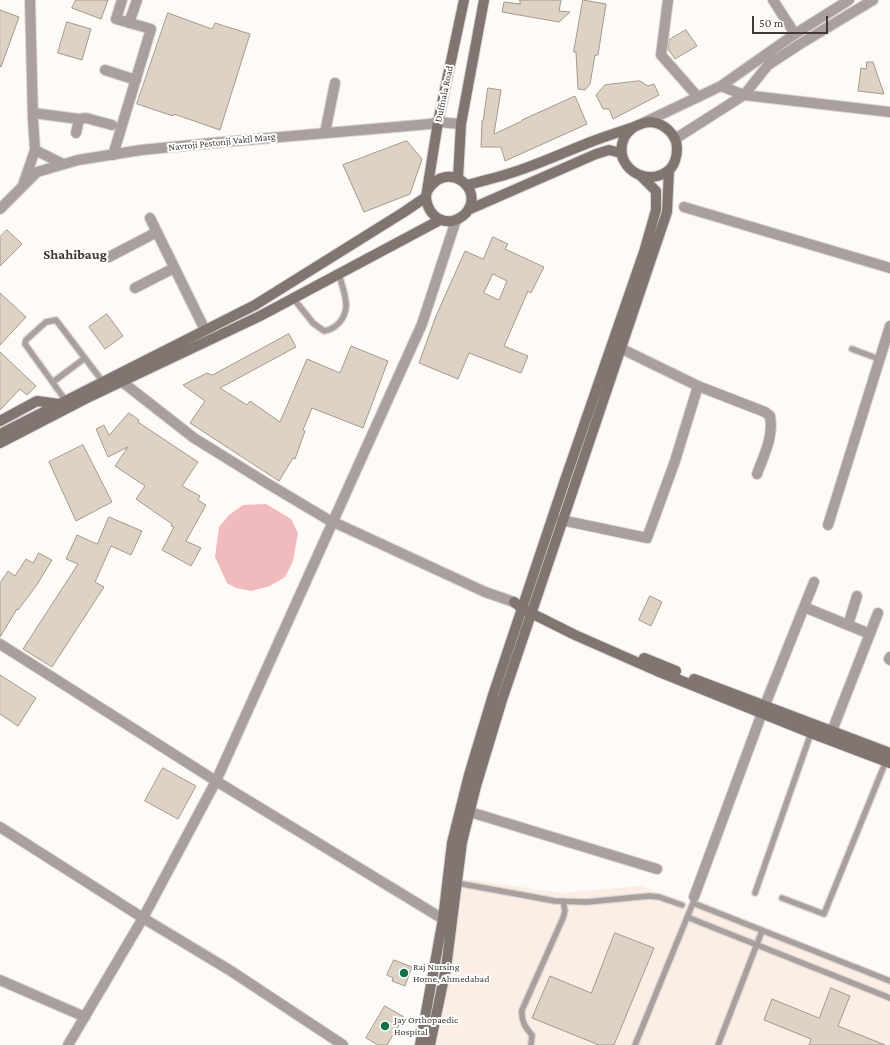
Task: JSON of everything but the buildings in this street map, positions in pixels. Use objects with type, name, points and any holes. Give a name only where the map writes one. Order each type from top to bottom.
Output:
[{"type":"main road","name":"Duffnala Road","points":[[427,193],[438,122],[464,0]]},
{"type":"main road","points":[[458,178],[461,124],[484,0]]},
{"type":"main road","points":[[467,185],[515,172],[617,132],[651,122],[661,124],[670,131],[677,146],[677,155],[669,170],[656,177],[647,178],[632,172],[625,163],[621,153],[609,150],[596,154],[468,210]]},
{"type":"main road","points":[[625,163],[622,154],[622,146],[625,137],[638,125]]},
{"type":"main road","points":[[420,1045],[443,919],[452,843],[469,776],[493,695],[525,607],[561,520],[667,212],[669,170]]},
{"type":"main road","points":[[0,443],[87,398],[206,330],[255,306],[404,212],[427,193],[432,183],[437,179],[444,176],[458,178],[467,185],[471,198],[471,204],[463,216],[456,220],[440,220],[430,211],[427,204],[427,193]]},
{"type":"main road","points":[[430,1045],[446,968],[462,842],[502,700],[525,607],[564,480],[644,252],[656,210],[656,190],[641,176]]},
{"type":"main road","points":[[0,434],[103,382],[119,379],[260,316],[440,220]]},
{"type":"main road","points":[[0,421],[37,401],[62,402]]},
{"type":"main road","points":[[525,607],[764,709],[811,733],[889,759]]},
{"type":"main road","points":[[764,709],[832,731],[889,759]]},
{"type":"street","points":[[22,188],[35,150],[30,0]]},
{"type":"street","points":[[113,155],[151,29],[116,19],[122,0]]},
{"type":"street","points":[[129,23],[137,0]]},
{"type":"street","points":[[668,0],[661,55],[698,97]]},
{"type":"street","points":[[773,0],[795,34]]},
{"type":"street","points":[[638,125],[721,86],[795,34],[849,0]]},
{"type":"street","points":[[675,139],[744,95],[768,65],[873,0]]},
{"type":"street","points":[[105,70],[136,80]]},
{"type":"street","points":[[324,133],[335,83]]},
{"type":"street","points":[[721,86],[744,95],[890,112]]},
{"type":"street","points":[[33,113],[79,119],[86,118],[112,125]]},
{"type":"street","points":[[76,133],[79,119]]},
{"type":"street","name":"Navroji Pestonji Vakil Marg","points":[[0,209],[37,172],[78,160],[212,143],[430,124],[438,122],[461,124]]},
{"type":"street","points":[[35,150],[63,164]]},
{"type":"street","points":[[684,207],[890,268]]},
{"type":"street","points":[[150,218],[206,330]]},
{"type":"street","points":[[68,1045],[143,918],[216,781],[422,324],[456,220]]},
{"type":"street","points":[[109,257],[157,232]]},
{"type":"street","points":[[135,288],[174,268]]},
{"type":"street","points":[[828,525],[890,326]]},
{"type":"street","points":[[620,348],[698,386],[765,412],[770,416],[772,425],[770,438],[757,474]]},
{"type":"street","points":[[119,379],[194,438],[332,521],[485,592],[525,607]]},
{"type":"street","points":[[561,520],[647,538],[675,461],[698,386]]},
{"type":"street","points":[[693,900],[764,709],[814,582]]},
{"type":"street","points":[[848,625],[857,596]]},
{"type":"street","points":[[804,607],[870,634]]},
{"type":"street","points":[[832,731],[878,613]]},
{"type":"street","points":[[0,644],[216,781],[443,919]]},
{"type":"street","points":[[890,657],[890,660]]},
{"type":"street","points":[[470,812],[657,869]]},
{"type":"street","points":[[0,827],[143,918],[230,971],[343,1045]]},
{"type":"street","points":[[0,980],[85,1017]]},
{"type":"lane","points":[[293,298],[313,323],[324,331],[330,330],[341,320],[346,307],[339,273]]},
{"type":"lane","points":[[62,402],[52,382],[25,344],[26,340],[46,322],[56,320],[103,382]]},
{"type":"lane","points":[[852,349],[880,359]]},
{"type":"lane","points":[[52,382],[85,358]]},
{"type":"lane","points":[[755,893],[811,733]]},
{"type":"lane","points":[[782,898],[824,914],[889,759]]},
{"type":"lane","points":[[457,883],[509,894],[563,901],[587,902],[649,896],[682,905]]},
{"type":"lane","points":[[635,1045],[693,900],[762,931],[890,982]]},
{"type":"lane","points":[[531,1045],[532,1036],[524,1025],[521,1017],[522,1010],[563,918],[565,911],[563,901]]},
{"type":"lane","points":[[687,917],[890,998]]},
{"type":"lane","points":[[718,1045],[762,931]]},
{"type":"shaded area","points":[[266,504],[291,519],[298,533],[293,561],[285,577],[270,586],[251,591],[236,588],[227,583],[215,557],[219,527],[229,515],[243,505]]},
{"type":"shaded area","points":[[469,879],[560,893],[640,886],[672,897],[890,983],[890,1045],[437,1045],[463,885]]},
{"type":"place","name":"Raj Nursing Home, Ahmedabad","points":[[404,973]]},
{"type":"place","name":"Jay Orthopaedic Hospital","points":[[385,1026]]},
{"type":"district","name":"Shahibaug","points":[[75,255]]}]
